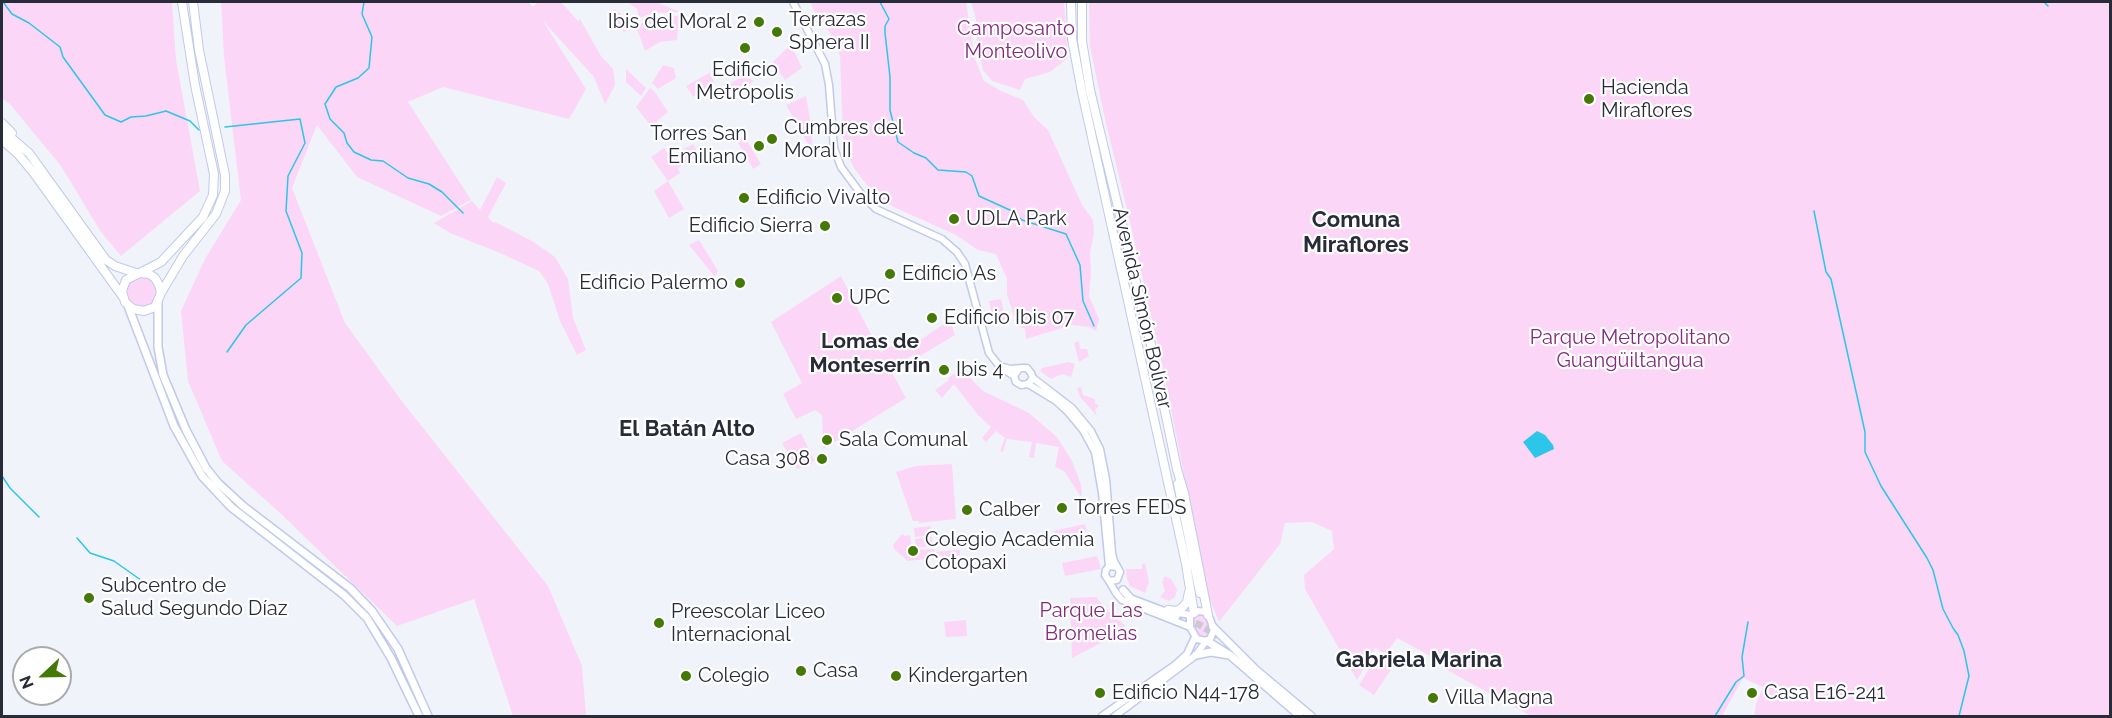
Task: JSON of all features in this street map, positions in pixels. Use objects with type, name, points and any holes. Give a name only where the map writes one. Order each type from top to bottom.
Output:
[{"type":"highway","points":[[123,297],[123,285],[131,276],[161,262],[202,217],[213,195],[214,174],[195,85],[182,2]]},
{"type":"highway","points":[[80,238],[86,253],[123,308],[138,311],[150,310],[158,302],[183,256],[216,214],[225,190],[225,175],[199,50],[193,2]]},
{"type":"highway","name":"Avenida Simón Bolívar","points":[[1071,2],[1072,39],[1082,92],[1190,584],[1192,614]]},
{"type":"highway","name":"Avenida Simón Bolívar","points":[[1082,2],[1082,42],[1090,90],[1152,349],[1177,470],[1185,493],[1208,615]]},
{"type":"highway","points":[[2,123],[29,153],[99,252],[115,266],[149,274],[155,278],[161,293]]},
{"type":"highway","points":[[2,130],[16,140]]},
{"type":"highway","points":[[3,142],[33,172],[123,297],[129,310]]},
{"type":"highway","points":[[1177,470],[1179,494],[1201,597]]},
{"type":"highway","points":[[1172,613],[1187,602],[1190,584]]},
{"type":"main road","points":[[158,302],[158,347],[163,375],[186,430],[206,468],[218,483],[243,506],[350,588],[372,611],[398,649],[428,717]]},
{"type":"main road","points":[[129,310],[174,426],[202,476],[231,507],[344,595],[367,618],[392,658],[419,717]]},
{"type":"main road","points":[[1123,590],[1131,599],[1172,613]]},
{"type":"main road","points":[[1214,627],[1251,665],[1311,717]]},
{"type":"main road","points":[[1207,641],[1233,653],[1251,665]]},
{"type":"main road","points":[[1196,655],[1211,652],[1233,653],[1300,717]]},
{"type":"street","points":[[793,2],[825,64],[834,144],[841,167],[876,209],[942,239],[961,257],[965,264],[987,348],[993,359],[1001,368],[1014,376],[1018,384],[1024,386],[1030,381],[1031,372],[1027,368],[1005,368],[993,359]]},
{"type":"street","points":[[1014,376],[1019,369]]},
{"type":"street","points":[[1030,381],[1068,412],[1083,430],[1095,452],[1113,566],[1120,572],[1119,578],[1123,590]]},
{"type":"street","points":[[1113,566],[1106,570],[1105,575],[1122,600],[1190,627]]},
{"type":"street","points":[[1109,581],[1119,578]]},
{"type":"street","points":[[1115,717],[1196,655],[1214,633],[1214,627],[1208,615],[1201,610],[1192,614],[1172,613]]},
{"type":"street","points":[[1192,614],[1189,622],[1195,637],[1200,641],[1207,641]]},
{"type":"street","points":[[1102,717],[1175,665],[1187,654],[1195,637]]},
{"type":"green space","points":[[2,2],[172,2],[176,60],[200,191],[121,256],[101,232],[61,166],[9,103],[2,99]]},
{"type":"green space","points":[[221,2],[529,2],[533,7],[538,2],[561,2],[578,21],[580,19],[601,56],[613,69],[615,85],[605,104],[594,77],[543,21],[586,89],[569,119],[443,87],[408,102],[471,200],[441,216],[357,177],[317,125],[292,188],[345,323],[401,400],[548,586],[582,666],[586,716],[513,716],[474,599],[397,626],[279,512],[222,461],[188,381],[181,311],[205,259],[241,200],[224,57]]},
{"type":"green space","points":[[628,2],[656,2],[680,12],[654,13],[639,18],[637,9]]},
{"type":"green space","points":[[810,2],[966,2],[975,59],[984,81],[1023,100],[1034,117],[1048,130],[1082,205],[1093,220],[1089,296],[1099,319],[1096,331],[1089,327],[1072,325],[1026,339],[1025,329],[1017,326],[1007,294],[1007,279],[996,254],[978,250],[956,235],[878,200],[854,168],[847,153],[843,137],[840,56],[830,33],[817,17]]},
{"type":"green space","name":"Camposanto Monteolivo","points":[[971,2],[1064,2],[1068,58],[1050,72],[1025,79],[1020,90],[992,81],[983,70],[976,36],[976,19]]},
{"type":"green space","name":"Parque Metropolitano Guangüiltangua","points":[[1089,2],[2110,2],[2110,716],[1754,716],[1763,687],[1743,678],[1722,716],[1531,716],[1436,664],[1438,660],[1397,638],[1386,654],[1375,648],[1357,680],[1305,589],[1304,575],[1334,549],[1332,531],[1312,522],[1285,523],[1280,544],[1219,622],[1208,595],[1162,364],[1105,119],[1090,46]]},
{"type":"green space","points":[[615,9],[633,25],[624,32],[607,15]]},
{"type":"green space","points":[[679,16],[677,40],[660,42],[645,51],[636,26],[648,20]]},
{"type":"green space","points":[[791,44],[802,68],[785,80],[772,63]]},
{"type":"green space","points":[[663,65],[674,68],[676,78],[658,89],[652,83]]},
{"type":"green space","points":[[626,69],[646,88],[641,96],[626,82]]},
{"type":"green space","points":[[709,73],[715,83],[693,97],[686,86]]},
{"type":"green space","points":[[743,76],[754,81],[728,98],[723,88]]},
{"type":"green space","points":[[650,88],[668,112],[651,126],[636,107]]},
{"type":"green space","points":[[806,96],[810,119],[813,153],[786,105]]},
{"type":"green space","points":[[744,136],[761,164],[753,169],[737,141]]},
{"type":"green space","points":[[693,144],[699,155],[678,168],[680,173],[668,181],[651,157],[664,148],[670,157]]},
{"type":"green space","points":[[497,177],[506,183],[488,217],[492,222],[532,241],[555,257],[568,279],[573,318],[586,350],[577,355],[560,321],[548,284],[539,271],[450,233],[434,223],[472,201],[480,210]]},
{"type":"green space","points":[[668,181],[684,209],[669,218],[654,191]]},
{"type":"green space","points":[[699,240],[718,271],[715,277],[689,245]]},
{"type":"green space","points":[[143,276],[154,281],[159,292],[154,303],[143,308],[132,303],[127,292],[132,281]]},
{"type":"green space","points":[[841,276],[880,352],[908,337],[913,345],[950,320],[955,335],[915,359],[913,355],[890,369],[906,398],[823,449],[822,415],[815,410],[796,419],[783,394],[802,383],[771,322]]},
{"type":"green space","points":[[1001,299],[1006,322],[994,325],[989,301]]},
{"type":"green space","points":[[1079,341],[1080,349],[1087,349],[1089,356],[1079,362],[1074,343]]},
{"type":"green space","points":[[1069,362],[1075,364],[1071,377],[1062,374],[1051,379],[1040,371],[1042,368]]},
{"type":"green space","points":[[961,369],[983,391],[1029,413],[1057,437],[1072,461],[1081,485],[1081,497],[1064,471],[1055,467],[1059,447],[1036,443],[1034,458],[1029,457],[1032,442],[1007,439],[1003,452],[1000,451],[1005,438],[996,431],[986,442],[982,438],[991,427],[978,415],[954,384],[942,398],[935,390]]},
{"type":"green space","points":[[1081,387],[1083,395],[1095,399],[1095,403],[1099,406],[1095,410],[1097,416],[1080,397],[1077,388]]},
{"type":"green space","points":[[801,433],[814,460],[811,464],[797,469],[782,443]]},
{"type":"green space","points":[[952,464],[956,519],[919,523],[919,521],[913,521],[896,472],[916,466]]},
{"type":"green space","points":[[1085,524],[1087,531],[1055,538],[1053,531]]},
{"type":"green space","points":[[931,526],[932,535],[915,537],[914,528]]},
{"type":"green space","points":[[902,534],[910,535],[912,550],[934,549],[935,552],[960,550],[960,555],[944,558],[938,555],[934,558],[908,561],[894,549],[893,545]]},
{"type":"green space","points":[[932,537],[933,546],[916,548],[915,539]]},
{"type":"green space","points":[[1097,556],[1101,569],[1065,576],[1062,563]]},
{"type":"green space","points":[[1145,563],[1149,582],[1145,593],[1130,586],[1126,569],[1142,569],[1142,564]]},
{"type":"green space","points":[[1165,576],[1171,579],[1177,589],[1175,597],[1169,601],[1160,597],[1165,591],[1162,582]]},
{"type":"green space","name":"Parque Las Bromelias","points":[[1096,597],[1113,616],[1125,625],[1122,632],[1072,658],[1070,598]]},
{"type":"green space","points":[[1199,612],[1206,618],[1211,628],[1210,636],[1205,639],[1199,637],[1193,628],[1192,618]]},
{"type":"green space","points":[[966,620],[967,636],[946,637],[944,622]]},
{"type":"green space","points":[[1376,658],[1392,668],[1374,695],[1359,685]]},
{"type":"water","points":[[1537,431],[1545,435],[1554,449],[1535,458],[1523,442]]},
{"type":"waterway","points":[[3,2],[12,14],[29,23],[60,47],[63,57],[105,115],[121,122],[131,117],[166,111],[190,121],[199,130]]},
{"type":"waterway","points":[[364,2],[362,14],[372,37],[369,68],[358,78],[336,87],[325,104],[330,119],[344,133],[347,143],[354,152],[371,160],[383,161],[408,178],[429,184],[442,192],[463,213]]},
{"type":"waterway","points":[[880,2],[889,19],[885,26],[885,33],[890,77],[890,110],[898,142],[926,158],[938,170],[966,172],[972,176],[979,196],[1012,211],[1022,220],[1066,234],[1080,265],[1083,301],[1094,326]]},
{"type":"waterway","points":[[2044,2],[2048,6]]},
{"type":"waterway","points":[[225,127],[300,119],[305,143],[288,176],[286,211],[302,253],[301,278],[246,325],[227,352]]},
{"type":"waterway","points":[[1814,211],[1826,272],[1831,279],[1865,432],[1865,452],[1881,486],[1933,570],[1943,609],[1964,651],[1969,676],[1959,716]]},
{"type":"waterway","points":[[2,476],[10,488],[39,517]]},
{"type":"waterway","points":[[77,538],[90,553],[114,561],[145,583]]},
{"type":"waterway","points":[[1715,716],[1736,682],[1744,676],[1742,657],[1748,622]]},
{"type":"tunnel","points":[[1176,616],[1200,625],[1218,636]]},
{"type":"place","name":"Ibis del Moral 2","points":[[759,22]]},
{"type":"place","name":"Terrazas Sphera II","points":[[777,32]]},
{"type":"place","name":"Edificio Metrópolis","points":[[745,48]]},
{"type":"place","name":"Hacienda Miraflores","points":[[1589,99]]},
{"type":"place","name":"Cumbres del Moral II","points":[[772,139]]},
{"type":"place","name":"Torres San Emiliano","points":[[759,146]]},
{"type":"place","name":"Edificio Vivalto","points":[[744,198]]},
{"type":"place","name":"UDLA Park","points":[[954,219]]},
{"type":"place","name":"Edificio Sierra","points":[[825,226]]},
{"type":"place","name":"Edificio As","points":[[890,274]]},
{"type":"place","name":"Edificio Palermo","points":[[740,283]]},
{"type":"place","name":"UPC","points":[[837,298]]},
{"type":"place","name":"Edificio Ibis 07","points":[[932,318]]},
{"type":"place","name":"Ibis 4","points":[[944,370]]},
{"type":"place","name":"Sala Comunal","points":[[827,440]]},
{"type":"place","name":"Casa 308","points":[[822,459]]},
{"type":"place","name":"Torres FEDS","points":[[1062,508]]},
{"type":"place","name":"Calber","points":[[967,510]]},
{"type":"place","name":"Colegio Academia Cotopaxi","points":[[913,551]]},
{"type":"place","name":"Subcentro de Salud Segundo Díaz","points":[[89,598]]},
{"type":"place","name":"Preescolar Liceo Internacional","points":[[659,623]]},
{"type":"place","name":"Casa","points":[[801,671]]},
{"type":"place","name":"Colegio","points":[[686,676]]},
{"type":"place","name":"Kindergarten","points":[[896,676]]},
{"type":"place","name":"Edificio N44-178","points":[[1100,693]]},
{"type":"place","name":"Casa E16-241","points":[[1752,693]]},
{"type":"place","name":"Villa Magna","points":[[1433,698]]},
{"type":"district","name":"Comuna Miraflores","points":[[1356,232]]},
{"type":"district","name":"Lomas de Monteserrín","points":[[870,354]]},
{"type":"district","name":"El Batán Alto","points":[[687,429]]},
{"type":"district","name":"Gabriela Marina","points":[[1419,660]]}]
